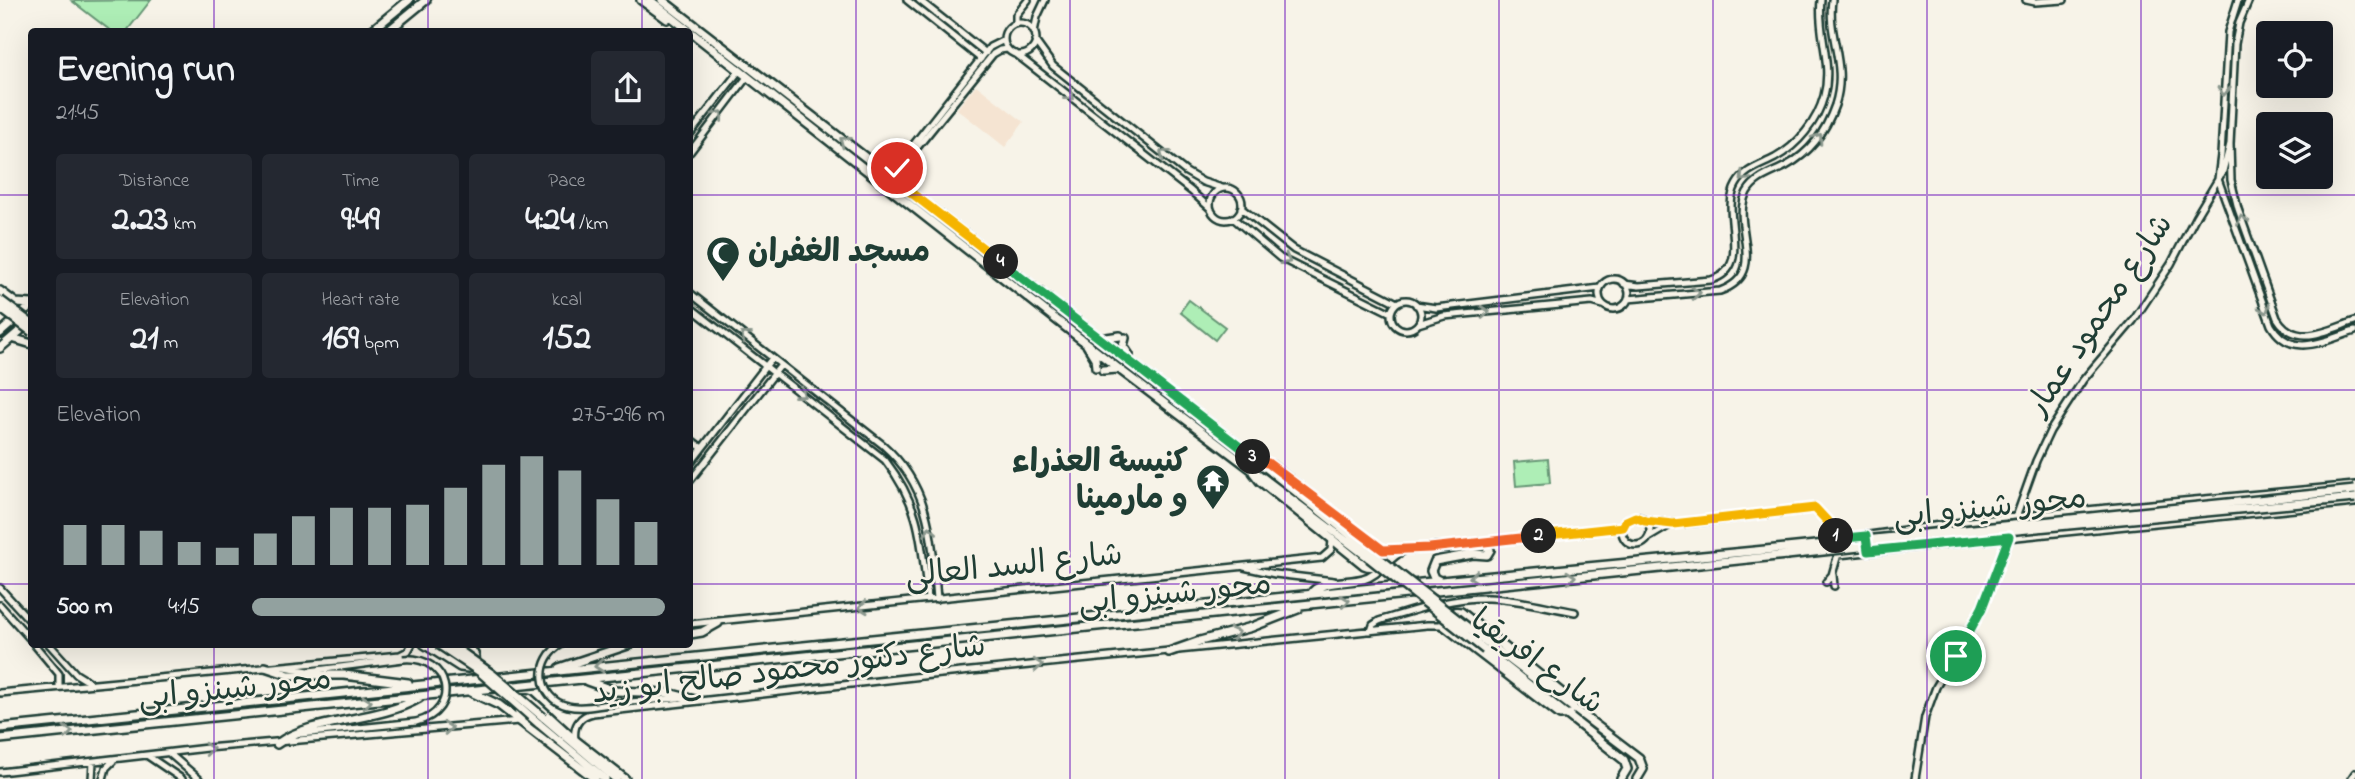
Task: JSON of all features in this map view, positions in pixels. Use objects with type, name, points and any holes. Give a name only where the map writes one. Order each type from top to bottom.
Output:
[{"type":"main road","points":[[375,28],[409,0]]},
{"type":"main road","points":[[392,28],[426,0]]},
{"type":"main road","points":[[641,0],[670,21],[677,21]]},
{"type":"main road","points":[[650,0],[686,28]]},
{"type":"main road","points":[[662,0],[1259,462],[1572,712]]},
{"type":"main road","points":[[670,0],[683,10],[686,19]]},
{"type":"main road","points":[[693,34],[1119,369],[1572,712]]},
{"type":"main road","points":[[0,291],[20,304],[28,305]]},
{"type":"main road","points":[[0,310],[8,309],[11,299]]},
{"type":"main road","points":[[0,300],[28,320]]},
{"type":"main road","points":[[2,332],[28,309]]},
{"type":"main road","points":[[0,310],[28,329]]},
{"type":"main road","points":[[0,319],[2,332]]},
{"type":"main road","points":[[0,348],[28,326]]},
{"type":"main road","points":[[1100,339],[1122,337],[1124,348],[1129,355],[1128,361]]},
{"type":"main road","points":[[12,338],[28,343]]},
{"type":"main road","points":[[1086,341],[1100,369],[1119,369]]},
{"type":"main road","points":[[1253,469],[1260,481],[1368,567],[1376,566],[1381,561],[1382,553],[1379,549],[1268,463],[1259,462]]},
{"type":"main road","name":"محور شينزو ابى","points":[[0,739],[1303,607],[2355,488]]},
{"type":"main road","name":"محور شينزو ابى","points":[[0,728],[1441,581],[1787,552],[2355,498]]},
{"type":"main road","points":[[1436,547],[1456,549],[1486,546],[1490,550],[1487,555],[1437,559],[1430,571],[1434,578],[1441,581]]},
{"type":"main road","points":[[1311,594],[1316,588],[1369,577],[1403,550]]},
{"type":"main road","points":[[1169,652],[1190,643],[1242,631],[1303,607]]},
{"type":"main road","name":"شارع افريقيا","points":[[1620,779],[1627,769],[1624,760],[1572,712],[1572,701],[1461,612],[1449,613],[1443,619],[1443,625],[1560,715],[1572,712],[1641,760],[1643,772],[1637,779]]},
{"type":"main road","points":[[693,634],[702,632],[718,623]]},
{"type":"main road","points":[[430,648],[460,667],[468,668],[473,665],[475,657],[467,648]]},
{"type":"main road","points":[[444,648],[487,678],[616,779]]},
{"type":"main road","points":[[456,648],[492,674],[605,779]]},
{"type":"main road","points":[[554,671],[569,663],[618,648]]},
{"type":"main road","points":[[265,667],[289,676],[344,675],[419,685]]},
{"type":"main road","points":[[583,680],[615,691],[668,692],[692,700]]},
{"type":"main road","points":[[471,691],[522,721],[595,779]]},
{"type":"main road","points":[[280,743],[299,731],[364,718],[407,705],[422,696]]},
{"type":"main road","points":[[522,721],[517,704],[523,698],[529,698],[575,740],[625,779]]},
{"type":"street","points":[[907,0],[981,59]]},
{"type":"street","points":[[919,0],[986,53]]},
{"type":"street","points":[[1016,23],[1016,15],[1028,0]]},
{"type":"street","points":[[1045,0],[1034,32],[1035,41],[1046,58],[1057,70],[1186,172],[1203,182],[1235,191],[1241,199],[1241,208],[1233,218]]},
{"type":"street","points":[[1625,284],[1629,292],[1628,299],[1623,306],[1616,309],[1592,302],[1444,316],[1408,330],[1394,325],[1391,313],[1397,303],[1407,300],[1437,308],[1600,288],[1609,280],[1617,279],[1625,284],[1639,286],[1711,280],[1722,275],[1730,267],[1734,252],[1730,203],[1736,184],[1749,169],[1780,155],[1795,143],[1808,129],[1821,105],[1826,88],[1827,63],[1821,0]]},
{"type":"street","points":[[1628,299],[1720,291],[1740,278],[1747,257],[1742,210],[1747,192],[1761,178],[1791,163],[1811,147],[1825,127],[1835,104],[1840,67],[1832,22],[1832,0]]},
{"type":"street","points":[[2026,0],[2064,0]]},
{"type":"street","points":[[2238,0],[2230,20],[2225,70],[2218,179],[2221,192],[2271,325],[2280,337],[2292,344],[2307,346],[2355,331]]},
{"type":"street","points":[[2249,0],[2236,33],[2231,144],[2233,190],[2282,325],[2292,333],[2309,336],[2355,321]]},
{"type":"street","points":[[1034,32],[1024,24],[1016,23],[1006,30],[1004,40],[1007,49],[1191,191],[1220,218],[1233,218],[1280,258],[1391,313]]},
{"type":"street","points":[[896,181],[898,167],[993,44],[1004,40]]},
{"type":"street","points":[[1016,54],[1028,52],[1035,41]]},
{"type":"street","points":[[887,174],[898,167],[993,54],[1007,49]]},
{"type":"street","points":[[2225,70],[2234,70]]},
{"type":"street","points":[[693,130],[739,71]]},
{"type":"street","points":[[693,148],[747,77]]},
{"type":"street","name":"شارع محمود عمار","points":[[2016,517],[2050,431],[2083,380],[2133,321],[2158,284],[2223,171],[2231,144]]},
{"type":"street","points":[[1211,209],[1212,196],[1222,188]]},
{"type":"street","points":[[2221,192],[2225,188],[2233,190]]},
{"type":"street","points":[[1241,208],[1293,250],[1397,303]]},
{"type":"street","points":[[1600,288],[1599,297],[1603,305]]},
{"type":"street","points":[[693,295],[883,444],[908,472],[930,523],[937,598]]},
{"type":"street","points":[[1416,304],[1421,314],[1418,324]]},
{"type":"street","points":[[693,309],[876,453],[901,481],[914,509],[928,599]]},
{"type":"street","points":[[693,454],[702,448],[772,358]]},
{"type":"street","points":[[693,477],[781,365]]},
{"type":"street","points":[[693,441],[710,454]]},
{"type":"street","points":[[693,456],[703,463]]},
{"type":"street","points":[[1836,535],[1845,538],[2016,517],[2355,488]]},
{"type":"street","points":[[2222,498],[2217,507],[2224,515]]},
{"type":"street","points":[[2194,500],[2203,509],[2199,518]]},
{"type":"street","points":[[1838,555],[2355,503]]},
{"type":"street","points":[[1673,524],[1639,544],[1631,544],[1624,538],[1623,527],[1626,521],[1633,518],[1673,524],[1815,508],[1836,535],[1838,555],[1833,572],[1826,582]]},
{"type":"street","points":[[1645,521],[1649,528],[1647,539]]},
{"type":"street","points":[[1379,549],[1403,550],[1623,527]]},
{"type":"street","points":[[1866,536],[1868,551]]},
{"type":"street","points":[[1915,779],[1925,717],[1936,687],[1980,613],[2009,537]]},
{"type":"street","name":"شارع السد العالى","points":[[693,624],[1322,558],[1331,550],[1332,540]]},
{"type":"street","points":[[1241,567],[1275,574],[1348,582]]},
{"type":"street","points":[[1833,572],[1834,586]]},
{"type":"street","points":[[0,588],[28,619]]},
{"type":"street","points":[[1371,631],[1373,625],[1382,620],[1427,607],[1470,599],[1510,600],[1574,612]]},
{"type":"street","points":[[0,605],[28,637]]},
{"type":"street","name":"شارع دكتور محمود صالح ابو زيد","points":[[575,740],[577,724],[590,713],[692,700],[1431,624],[1443,625]]},
{"type":"street","points":[[37,648],[60,677],[59,687]]},
{"type":"street","points":[[52,648],[83,680],[92,683]]},
{"type":"street","points":[[0,693],[400,655],[409,648]]},
{"type":"street","points":[[557,648],[550,654],[542,670],[545,688],[554,699],[565,706],[668,698],[692,700]]},
{"type":"street","points":[[280,666],[309,671],[419,659],[438,670],[443,681],[444,698],[431,716],[416,722],[300,734],[280,743]]},
{"type":"street","points":[[60,677],[66,675],[70,668]]},
{"type":"street","points":[[0,772],[148,757],[207,748],[522,721]]},
{"type":"street","points":[[170,754],[199,779]]},
{"type":"street","points":[[148,757],[182,779]]},
{"type":"street","points":[[93,762],[92,777],[98,775],[104,778],[106,768],[114,759]]},
{"type":"street","points":[[168,769],[171,764],[177,762]]},
{"type":"street","points":[[2351,779],[2355,773]]},
{"type":"shaded area","points":[[976,85],[1024,122],[1005,147],[957,109]]},
{"type":"green space","points":[[151,0],[129,28],[107,28],[72,1]]},
{"type":"green space","points":[[1189,300],[1225,327],[1215,340],[1180,312]]},
{"type":"green space","points":[[1548,459],[1550,483],[1516,486],[1514,462]]},
{"type":"place","name":"مسجد الغفران","points":[[723,283]]},
{"type":"place","name":"كنيسة العذراء و مارمينا","points":[[1213,511]]},
{"type":"route","points":[[897,168],[900,169],[896,181],[1259,462],[1268,463],[1379,549],[1391,551],[1430,548],[1623,527],[1626,521],[1635,517],[1645,521],[1673,524],[1815,508],[1841,538],[1866,536],[1868,551],[2009,537],[1982,608],[1956,656]]}]
